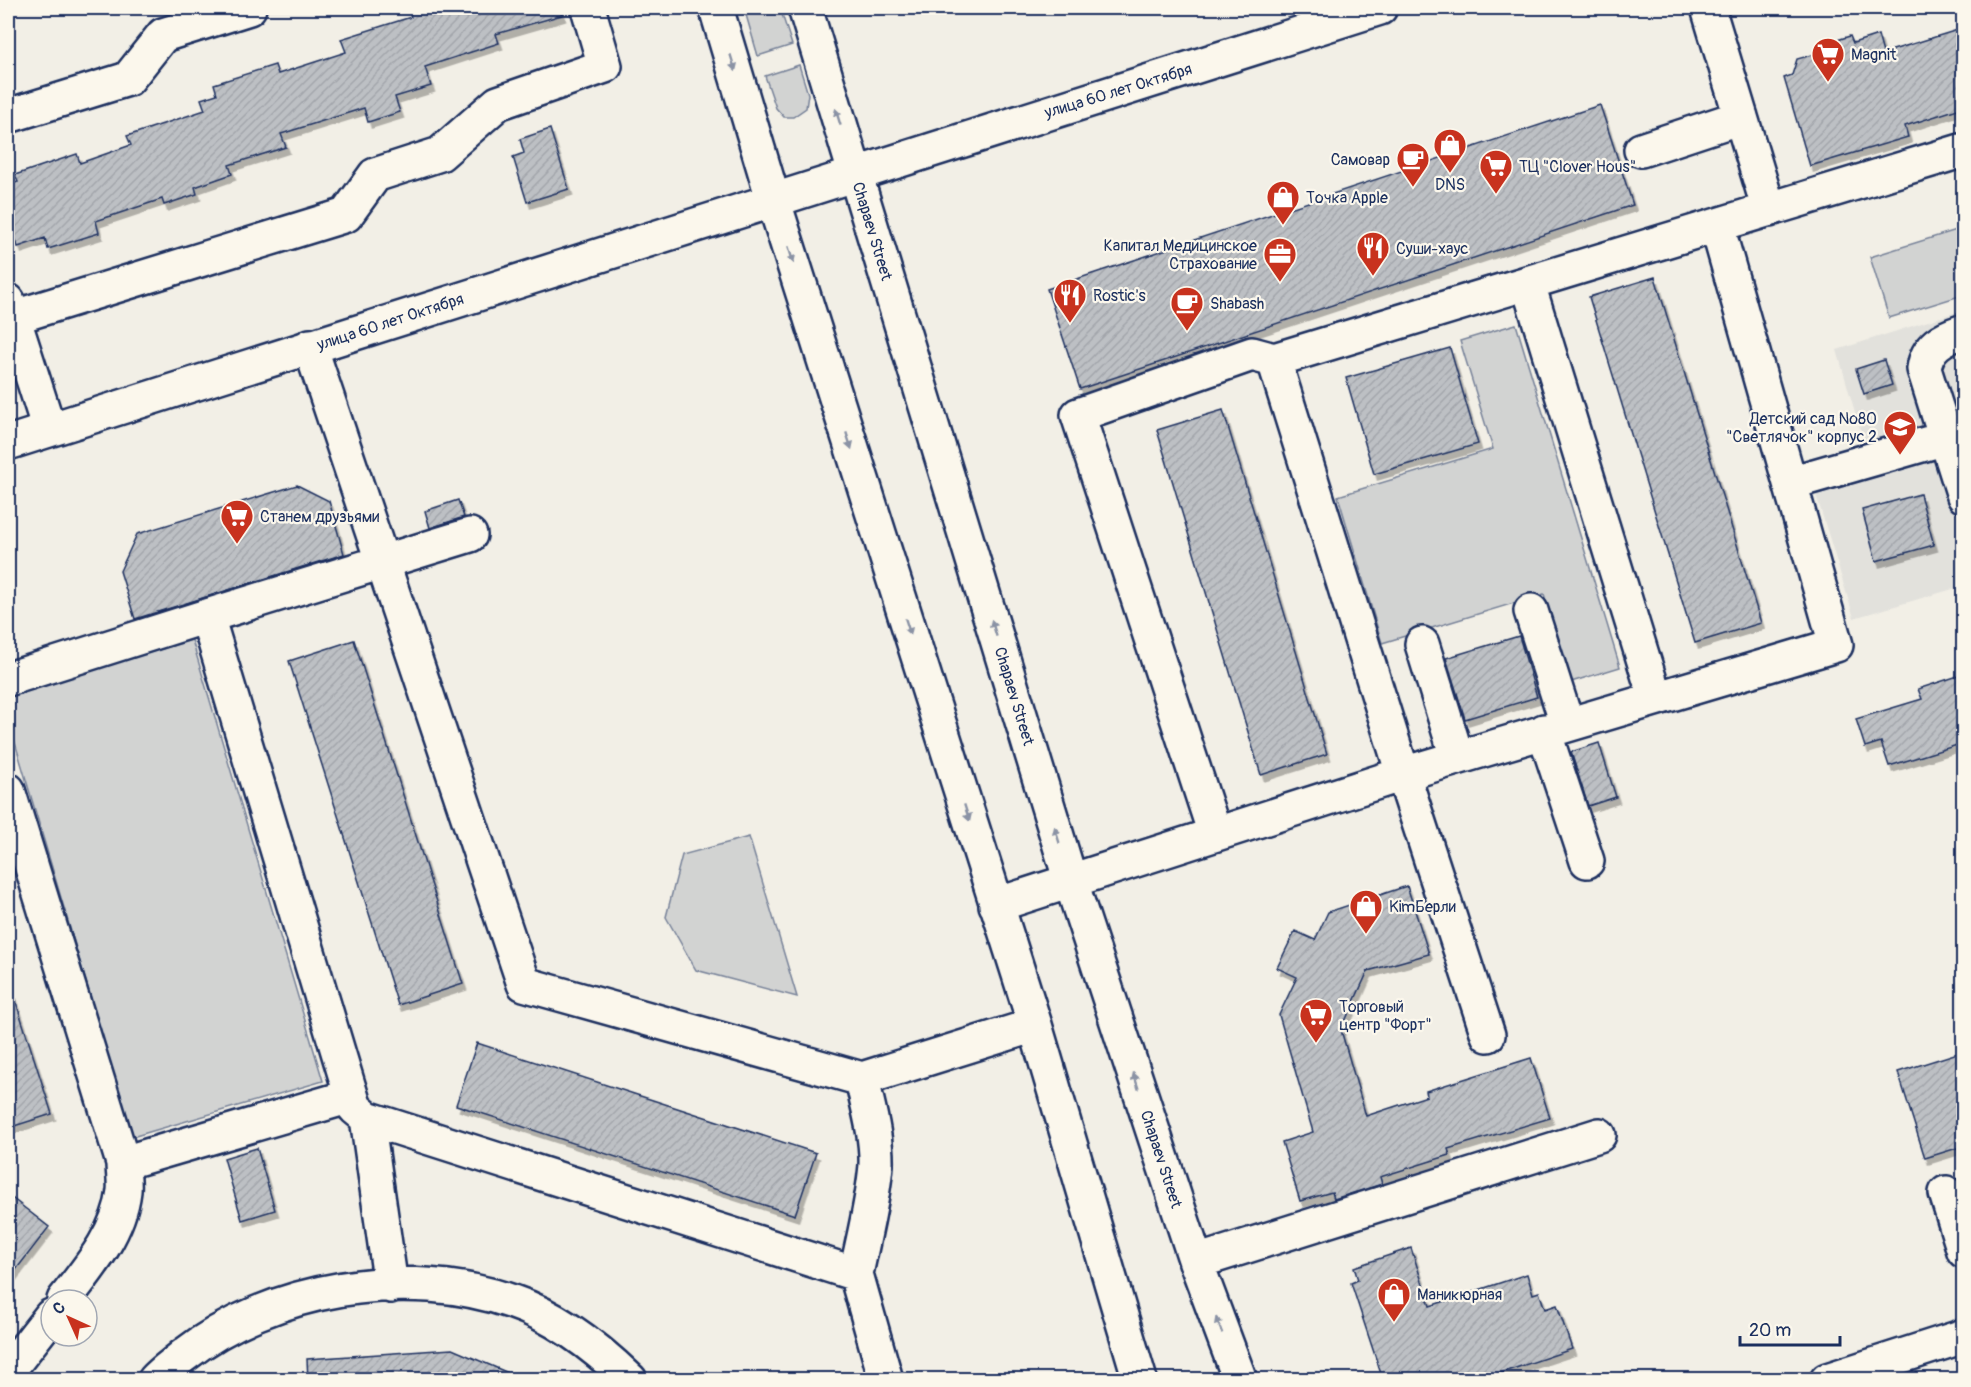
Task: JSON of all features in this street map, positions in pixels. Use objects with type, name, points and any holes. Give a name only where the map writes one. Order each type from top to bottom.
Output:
[{"type":"street","points":[[8,116],[128,79],[163,35],[249,8]]},
{"type":"street","points":[[49,429],[9,313],[346,215],[375,175],[440,154],[498,103],[605,66],[588,8]]},
{"type":"street","points":[[716,8],[773,199],[1035,1025],[1140,1380]]},
{"type":"street","name":"Chapaev Street","points":[[805,8],[1071,882],[1196,1262],[1240,1380]]},
{"type":"street","name":"улица 60 лет Октября","points":[[8,443],[1380,8]]},
{"type":"street","points":[[1708,8],[1769,210]]},
{"type":"street","points":[[1641,150],[1741,117]]},
{"type":"street","points":[[1215,834],[1078,416],[1252,354],[1274,360],[1964,150]]},
{"type":"street","points":[[996,905],[1457,757],[1836,645],[1717,226]]},
{"type":"street","points":[[1528,284],[1655,698]]},
{"type":"street","points":[[1964,331],[1946,337],[1933,347],[1924,363],[1964,496]]},
{"type":"street","points":[[310,346],[524,984],[862,1079],[1035,1025]]},
{"type":"street","points":[[1274,360],[1403,774],[1488,1035]]},
{"type":"street","points":[[1790,483],[1946,438]]},
{"type":"street","points":[[8,679],[470,535]]},
{"type":"street","points":[[1531,610],[1587,861]]},
{"type":"street","points":[[207,616],[359,1107],[391,1286]]},
{"type":"street","points":[[1422,644],[1457,757]]},
{"type":"street","points":[[8,790],[123,1163],[124,1191],[117,1219],[89,1268],[73,1288]]},
{"type":"street","points":[[862,1079],[874,1135],[876,1164],[856,1274],[886,1380]]},
{"type":"street","points":[[123,1163],[359,1107],[856,1274]]},
{"type":"street","points":[[1196,1262],[1599,1135]]},
{"type":"street","points":[[1946,1193],[1964,1251]]},
{"type":"street","points":[[155,1380],[199,1344],[240,1320],[279,1304],[316,1294],[391,1286],[428,1285],[472,1291],[514,1302],[562,1325],[599,1351],[630,1380]]},
{"type":"street","points":[[8,1371],[39,1331]]},
{"type":"street","points":[[1827,1380],[1964,1336]]},
{"type":"shaded area","points":[[744,8],[780,8],[792,45],[758,56]]},
{"type":"shaded area","points":[[799,65],[808,94],[806,108],[793,117],[784,117],[776,108],[765,76]]},
{"type":"shaded area","points":[[1963,228],[1963,295],[1889,318],[1870,257]]},
{"type":"shaded area","name":"Детский сад №80 \"Светлячок\" корпус 2","points":[[1963,310],[1963,586],[1854,618],[1807,465],[1865,447],[1837,350]]},
{"type":"shaded area","points":[[1516,324],[1620,667],[1571,682],[1544,594],[1382,643],[1338,496],[1493,449],[1460,341]]},
{"type":"shaded area","points":[[192,640],[323,1081],[132,1137],[8,719],[8,695]]},
{"type":"shaded area","points":[[749,837],[797,997],[696,970],[666,917],[682,855]]},
{"type":"building","points":[[408,8],[561,8],[562,15],[496,34],[499,43],[425,67],[431,86],[395,97],[400,112],[368,122],[364,108],[281,134],[286,147],[229,165],[232,174],[195,187],[197,194],[164,205],[162,199],[96,221],[99,233],[48,249],[45,238],[18,247],[8,217],[8,185],[18,182],[15,175],[77,154],[80,163],[131,145],[127,136],[205,110],[201,99],[217,94],[214,84],[275,65],[278,74],[346,52],[341,39],[411,17]]},
{"type":"building","points":[[1964,28],[1964,107],[1905,126],[1908,137],[1810,166],[1784,78],[1792,75],[1797,59],[1823,52],[1821,45],[1850,36],[1853,43],[1878,35],[1883,53]]},
{"type":"building","points":[[1600,105],[1633,205],[1080,389],[1047,289]]},
{"type":"building","points":[[550,129],[569,189],[527,202],[513,157],[524,153],[520,139]]},
{"type":"building","points":[[1655,277],[1761,623],[1695,643],[1589,297]]},
{"type":"building","points":[[1450,348],[1478,444],[1374,474],[1346,378]]},
{"type":"building","points":[[1884,360],[1892,385],[1864,394],[1856,369]]},
{"type":"building","points":[[1223,410],[1327,754],[1261,775],[1157,430]]},
{"type":"building","name":"Станем друзьями","points":[[297,485],[329,501],[344,554],[135,619],[120,571],[137,534]]},
{"type":"building","points":[[1920,494],[1934,545],[1876,561],[1862,510]]},
{"type":"building","points":[[458,500],[464,517],[430,528],[425,511]]},
{"type":"building","points":[[1519,636],[1537,697],[1465,719],[1446,658]]},
{"type":"building","points":[[354,640],[463,984],[398,1005],[289,661]]},
{"type":"building","points":[[1964,674],[1964,743],[1889,766],[1881,742],[1865,747],[1856,719],[1922,699],[1918,689]]},
{"type":"building","points":[[1599,743],[1616,797],[1588,806],[1571,752]]},
{"type":"building","name":"Торговый центр \"Форт\"","points":[[1407,886],[1429,954],[1368,971],[1341,1030],[1366,1116],[1427,1096],[1426,1091],[1531,1058],[1550,1118],[1448,1149],[1450,1155],[1380,1177],[1382,1184],[1334,1199],[1332,1192],[1300,1201],[1282,1142],[1313,1132],[1279,1015],[1297,977],[1277,968],[1295,931],[1315,940],[1328,912]]},
{"type":"building","points":[[13,993],[52,1114],[8,1128],[8,994]]},
{"type":"building","points":[[477,1043],[816,1153],[795,1215],[456,1105]]},
{"type":"building","points":[[1964,1051],[1964,1146],[1925,1158],[1898,1072]]},
{"type":"building","points":[[257,1148],[275,1210],[242,1220],[224,1158]]},
{"type":"building","points":[[8,1195],[49,1227],[8,1280]]},
{"type":"building","points":[[1411,1248],[1430,1306],[1527,1274],[1533,1294],[1539,1292],[1545,1309],[1557,1305],[1572,1349],[1480,1380],[1383,1380],[1351,1283],[1358,1280],[1354,1267]]},
{"type":"building","points":[[452,1349],[525,1380],[308,1380],[307,1359]]},
{"type":"place","name":"Magnit","points":[[1828,83]]},
{"type":"place","name":"DNS","points":[[1450,174]]},
{"type":"place","name":"Самовар","points":[[1413,188]]},
{"type":"place","name":"ТЦ \"Clover Hous\"","points":[[1496,195]]},
{"type":"place","name":"Точка Apple","points":[[1283,226]]},
{"type":"place","name":"Суши-хаус","points":[[1373,277]]},
{"type":"place","name":"Капитал Медицинское Страхование","points":[[1280,283]]},
{"type":"place","name":"Rostic's","points":[[1070,324]]},
{"type":"place","name":"Shabash","points":[[1187,332]]},
{"type":"place","name":"Детский сад №80 \"Светлячок\" корпус 2","points":[[1900,456]]},
{"type":"place","name":"Станем друзьями","points":[[237,545]]},
{"type":"place","name":"KimБерли","points":[[1366,935]]},
{"type":"place","name":"Торговый центр \"Форт\"","points":[[1316,1044]]},
{"type":"place","name":"Маникюрная","points":[[1394,1323]]}]
